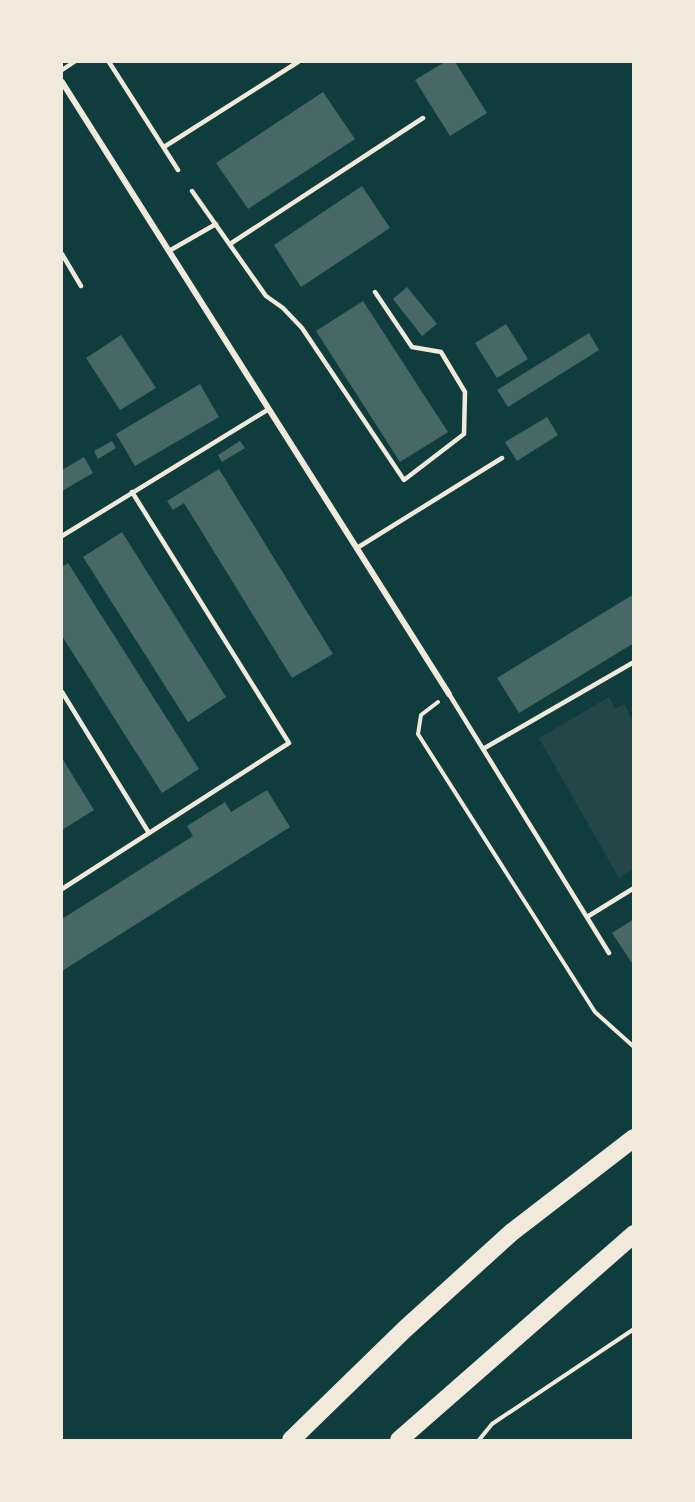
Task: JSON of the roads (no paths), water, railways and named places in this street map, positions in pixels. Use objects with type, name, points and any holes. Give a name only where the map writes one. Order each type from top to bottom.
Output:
[{"type":"highway","points":[[291,1440],[405,1329],[512,1232],[633,1138]]},
{"type":"highway","points":[[399,1440],[633,1234]]},
{"type":"street","points":[[62,82],[448,694]]},
{"type":"lane","points":[[62,70],[74,62]]},
{"type":"lane","points":[[109,62],[178,170]]},
{"type":"lane","points":[[164,147],[298,62]]},
{"type":"lane","points":[[230,244],[423,118]]},
{"type":"lane","points":[[192,191],[266,296],[283,308],[302,328],[404,480],[464,434],[465,392],[441,352],[412,347],[375,292]]},
{"type":"lane","points":[[169,251],[216,224]]},
{"type":"lane","points":[[62,254],[81,286]]},
{"type":"lane","points":[[62,536],[269,408]]},
{"type":"lane","points":[[357,548],[502,458]]},
{"type":"lane","points":[[62,889],[289,743],[132,492]]},
{"type":"lane","points":[[483,749],[633,662]]},
{"type":"lane","points":[[62,692],[149,833]]},
{"type":"lane","points":[[448,694],[609,953]]},
{"type":"lane","points":[[587,917],[633,888]]}]
